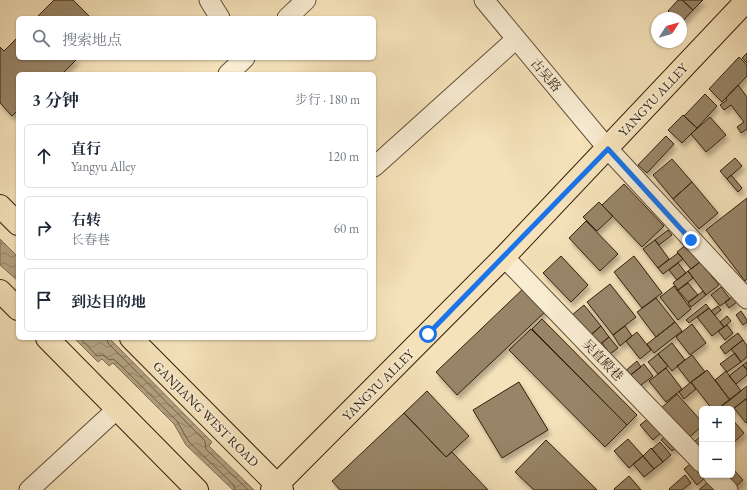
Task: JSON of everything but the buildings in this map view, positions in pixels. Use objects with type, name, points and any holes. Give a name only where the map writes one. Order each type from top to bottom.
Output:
[{"type":"main road","name":"YANGYU ALLEY","points":[[277,488],[504,257],[608,149],[747,0]]},
{"type":"main road","points":[[0,206],[16,222]]},
{"type":"main road","points":[[0,291],[16,307]]},
{"type":"main road","points":[[49,340],[197,490]]},
{"type":"main road","name":"GANJIANG WEST ROAD","points":[[133,340],[277,488]]},
{"type":"street","points":[[209,0],[219,16]]},
{"type":"street","points":[[289,16],[306,0]]},
{"type":"street","name":"古吴路","points":[[484,0],[608,149],[747,299]]},
{"type":"street","points":[[376,165],[516,39]]},
{"type":"street","points":[[230,72],[243,60]]},
{"type":"street","name":"吴直殿巷","points":[[504,257],[699,460]]},
{"type":"street","points":[[29,490],[117,409]]},
{"type":"street","points":[[716,478],[728,490]]},
{"type":"water","points":[[0,239],[16,255],[16,279],[0,265]]},
{"type":"water","points":[[76,340],[111,340],[212,442],[209,446],[254,490],[233,490],[186,445],[174,424],[113,363],[109,366],[102,359],[98,362]]},
{"type":"route","points":[[428,334],[608,149],[691,240]]}]
